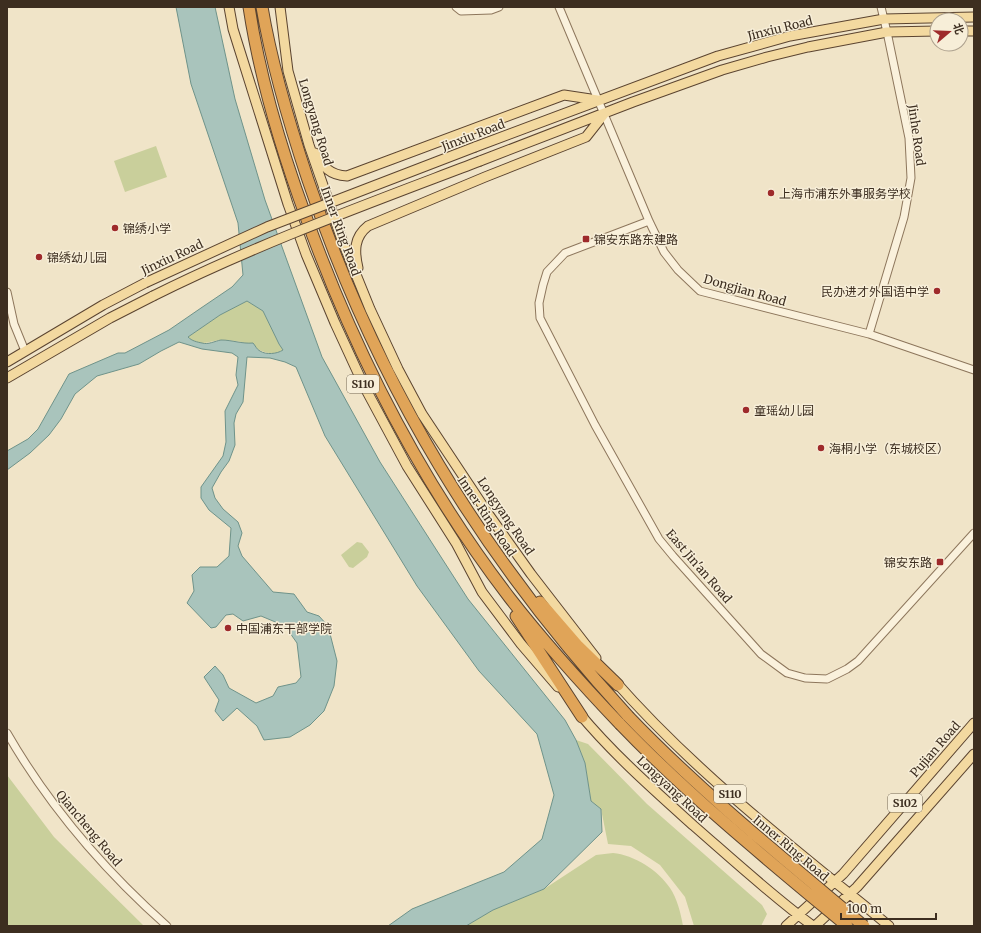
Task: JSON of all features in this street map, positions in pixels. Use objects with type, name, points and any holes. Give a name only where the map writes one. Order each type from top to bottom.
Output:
[{"type":"highway","name":"Inner Ring Road","points":[[248,7],[265,82],[284,152],[331,285],[360,350],[398,426],[445,504],[508,596],[548,646],[624,720],[668,757],[710,796],[864,926]]},
{"type":"highway","name":"Inner Ring Road","points":[[263,10],[270,48],[286,110],[300,155],[344,279],[373,344],[412,420],[473,521],[520,588],[661,766],[698,800],[847,926]]},
{"type":"highway","points":[[431,453],[542,604],[593,662],[618,685]]},
{"type":"highway","points":[[480,556],[524,628],[582,717]]},
{"type":"main road","name":"Longyang Road","points":[[229,7],[233,29],[288,204],[334,323],[364,386],[407,466],[456,543],[485,597],[521,644],[582,717],[622,760],[727,855],[798,915],[814,926]]},
{"type":"main road","name":"Longyang Road","points":[[280,7],[287,66],[309,145],[342,240],[398,369],[422,414],[490,515],[552,602],[618,685],[658,727],[699,766],[761,821],[889,926]]},
{"type":"main road","name":"Jinxiu Road","points":[[7,362],[103,305],[185,263],[267,227],[718,56],[790,36],[884,19],[974,17]]},
{"type":"main road","name":"Jinxiu Road","points":[[7,378],[110,318],[198,273],[272,241],[605,113],[737,66],[808,47],[887,32],[929,31]]},
{"type":"main road","points":[[309,145],[328,170],[334,174],[347,176],[564,95],[599,101]]},
{"type":"main road","points":[[377,323],[360,276],[355,256],[356,241],[364,229],[387,217],[586,137],[605,113]]},
{"type":"main road","name":"Pujian Road","points":[[835,882],[974,723]]},
{"type":"main road","name":"S102","points":[[814,926],[850,894],[974,754]]},
{"type":"main road","name":"S102","points":[[786,926],[835,882]]},
{"type":"street","points":[[456,7],[461,12],[491,10],[499,7]]},
{"type":"street","name":"Dongjian Road","points":[[559,7],[605,113],[649,221],[664,252],[678,270],[700,291],[868,334],[974,370]]},
{"type":"street","name":"Jinhe Road","points":[[868,334],[904,217],[911,178],[908,138],[881,7]]},
{"type":"street","name":"East Jin'an Road","points":[[649,221],[565,253],[547,272],[542,285],[539,302],[540,318],[595,425],[659,538],[673,556],[761,654],[787,673],[805,678],[827,679],[847,669],[858,661],[974,533]]},
{"type":"street","points":[[7,292],[14,324],[25,351]]},
{"type":"street","name":"Qiancheng Road","points":[[7,733],[10,744],[85,843],[132,893],[167,926]]},
{"type":"green space","points":[[156,146],[167,177],[125,192],[114,161]]},
{"type":"green space","points":[[247,301],[263,311],[283,350],[277,353],[271,353],[242,342],[220,340],[200,343],[188,337],[220,315]]},
{"type":"green space","points":[[357,542],[362,543],[369,552],[367,557],[353,568],[349,567],[341,555]]},
{"type":"green space","points":[[576,740],[588,744],[647,804],[762,905],[767,914],[761,926],[694,926],[685,897],[660,865],[631,846],[608,844],[601,809],[591,801],[585,763]]},
{"type":"green space","points":[[7,775],[54,837],[144,926],[7,926]]},
{"type":"green space","points":[[613,853],[621,854],[645,864],[665,881],[677,901],[683,926],[466,926],[493,910],[544,889],[596,855]]},
{"type":"water","points":[[176,7],[215,7],[235,99],[265,200],[322,357],[380,462],[468,599],[565,720],[576,740],[585,763],[591,801],[601,809],[602,832],[544,889],[493,910],[466,926],[388,926],[412,909],[504,872],[542,839],[554,795],[537,734],[479,671],[417,586],[325,436],[296,367],[270,358],[247,357],[243,402],[236,414],[234,423],[235,445],[229,461],[212,488],[215,498],[223,509],[238,522],[242,533],[238,546],[242,556],[273,592],[294,594],[307,612],[319,616],[328,626],[337,661],[334,686],[324,711],[310,725],[290,737],[264,740],[257,726],[237,708],[223,721],[215,711],[219,700],[204,677],[215,666],[223,675],[229,688],[256,703],[273,696],[278,687],[296,683],[301,677],[297,643],[285,626],[261,616],[243,621],[233,614],[226,615],[216,627],[211,628],[187,603],[194,591],[192,575],[200,567],[217,567],[229,556],[231,528],[209,510],[201,498],[201,487],[223,456],[226,442],[225,411],[238,385],[236,375],[238,357],[232,353],[202,349],[179,342],[139,364],[97,376],[75,394],[61,419],[49,435],[30,453],[7,470],[7,451],[28,439],[38,429],[69,374],[118,353],[125,353],[169,330],[232,287],[243,275],[238,223],[191,84]],"holes":[[[247,301],[263,311],[283,350],[281,351],[272,354],[265,353],[257,349],[253,343],[221,340],[204,343],[195,341],[188,337],[220,315]]]},
{"type":"place","name":"上海市浦东外事服务学校","points":[[771,193]]},
{"type":"place","name":"锦绣小学","points":[[115,228]]},
{"type":"place","name":"锦安东路东建路","points":[[586,239]]},
{"type":"place","name":"锦绣幼儿园","points":[[39,257]]},
{"type":"place","name":"民办进才外国语中学","points":[[937,291]]},
{"type":"place","name":"童瑶幼儿园","points":[[746,410]]},
{"type":"place","name":"海桐小学（东城校区）","points":[[821,448]]},
{"type":"place","name":"锦安东路","points":[[940,562]]},
{"type":"place","name":"中国浦东干部学院","points":[[228,628]]}]
